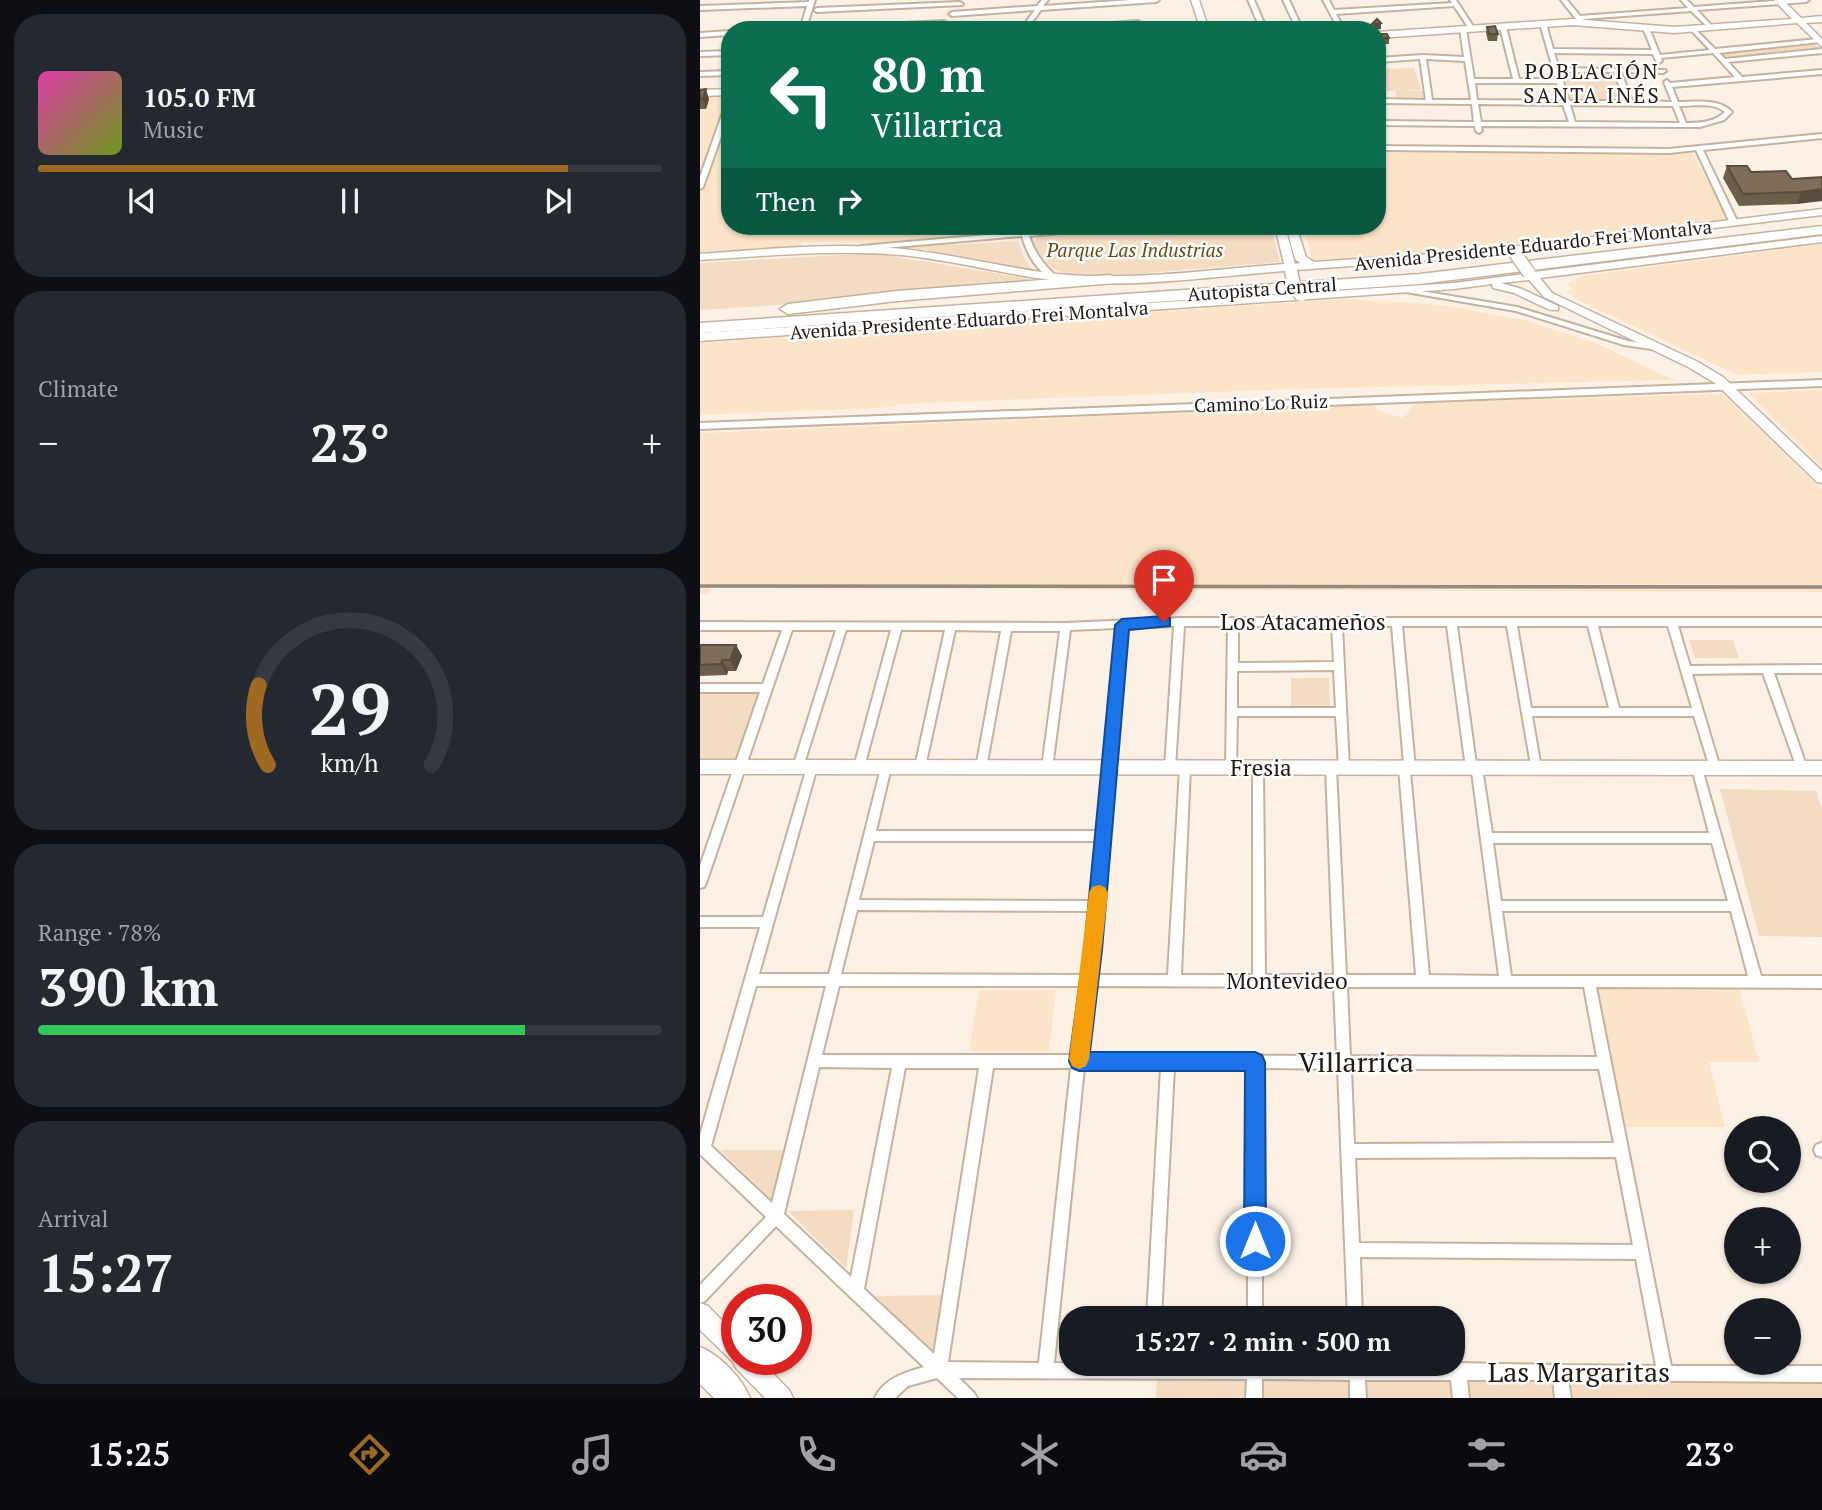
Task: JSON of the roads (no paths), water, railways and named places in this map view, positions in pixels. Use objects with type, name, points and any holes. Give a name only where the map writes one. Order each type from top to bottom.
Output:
[{"type":"highway","name":"Autopista Central","points":[[700,317],[1431,267],[1822,220]]},
{"type":"highway","name":"Autopista Central","points":[[700,328],[1420,279],[1822,230]]},
{"type":"highway","points":[[761,313],[885,297],[1110,281]]},
{"type":"highway","points":[[787,322],[904,324]]},
{"type":"highway","points":[[700,1362],[735,1398]]},
{"type":"main road","points":[[1195,0],[1202,21]]},
{"type":"main road","points":[[1779,1],[1820,43]]},
{"type":"main road","points":[[1386,34],[1580,20],[1646,28],[1693,29],[1822,17]]},
{"type":"main road","points":[[700,91],[721,90]]},
{"type":"main road","name":"Avenida Presidente Eduardo Frei Montalva","points":[[700,257],[855,249],[923,254],[1054,278],[1110,281],[1514,252],[1822,212]]},
{"type":"main road","points":[[1282,235],[1295,289],[1305,296]]},
{"type":"main road","points":[[1294,235],[1301,259],[1314,267]]},
{"type":"main road","name":"Avenida Presidente Eduardo Frei Montalva","points":[[700,337],[1480,284],[1530,275],[1822,239]]},
{"type":"main road","points":[[1514,252],[1545,292],[1694,365],[1728,387],[1822,479]]},
{"type":"main road","points":[[1568,305],[1560,294],[1559,285],[1576,271]]},
{"type":"main road","points":[[1480,284],[1518,291],[1571,315],[1620,331]]},
{"type":"main road","name":"Fresia","points":[[700,767],[1822,768]]},
{"type":"main road","points":[[700,1314],[721,1336]]},
{"type":"main road","points":[[759,1375],[781,1398]]},
{"type":"street","points":[[719,8],[722,0]]},
{"type":"street","points":[[812,21],[820,0]]},
{"type":"street","points":[[1030,21],[1045,0]]},
{"type":"street","points":[[952,14],[1080,3],[1156,0]]},
{"type":"street","points":[[1251,0],[1260,21]]},
{"type":"street","points":[[1286,0],[1296,21]]},
{"type":"street","points":[[1326,0],[1338,21]]},
{"type":"street","points":[[1564,0],[1580,20],[1806,0]]},
{"type":"street","points":[[1684,0],[1710,27]]},
{"type":"street","points":[[1132,1],[1138,21]]},
{"type":"street","points":[[700,8],[754,3],[812,2],[809,21]]},
{"type":"street","points":[[817,10],[962,2]]},
{"type":"street","points":[[946,21],[962,2]]},
{"type":"street","points":[[1334,12],[1455,2],[1468,29],[1467,59],[1479,127]]},
{"type":"street","points":[[1544,24],[1572,123]]},
{"type":"street","points":[[1503,27],[1516,81]]},
{"type":"street","points":[[1646,28],[1684,125]]},
{"type":"street","points":[[1693,29],[1741,80]]},
{"type":"street","points":[[700,35],[721,34]]},
{"type":"street","points":[[1551,51],[1656,54],[1820,43]]},
{"type":"street","points":[[1723,61],[1822,51]]},
{"type":"street","points":[[700,54],[721,53]]},
{"type":"street","points":[[1386,59],[1423,57],[1467,59]]},
{"type":"street","points":[[1423,57],[1429,101]]},
{"type":"street","points":[[1557,70],[1663,71]]},
{"type":"street","points":[[1617,71],[1629,103]]},
{"type":"street","points":[[1668,85],[1822,72]]},
{"type":"street","points":[[700,74],[721,73]]},
{"type":"street","points":[[1471,81],[1560,81]]},
{"type":"street","points":[[1386,101],[1675,103],[1719,105],[1729,113],[1722,119],[1704,125],[1572,123],[1479,127],[1386,123]]},
{"type":"street","points":[[700,187],[721,127]]},
{"type":"street","points":[[1386,148],[1649,151],[1699,149],[1822,136]]},
{"type":"street","points":[[1699,149],[1734,223]]},
{"type":"street","points":[[855,249],[1025,235],[1039,265],[1054,278]]},
{"type":"street","points":[[1406,290],[1517,309],[1637,346],[1658,348]]},
{"type":"street","name":"Camino Lo Ruiz","points":[[700,426],[1822,383]]},
{"type":"street","points":[[1174,981],[1179,622]]},
{"type":"street","name":"Los Atacameños","points":[[700,626],[1065,627],[1179,622],[1822,622]]},
{"type":"street","points":[[1231,768],[1233,622]]},
{"type":"street","points":[[1337,622],[1341,712],[1338,768],[1340,981],[1354,1306]]},
{"type":"street","points":[[1397,622],[1423,982]]},
{"type":"street","points":[[1452,622],[1506,982]]},
{"type":"street","points":[[1511,622],[1536,768]]},
{"type":"street","points":[[1592,622],[1615,712]]},
{"type":"street","points":[[1672,622],[1698,712],[1717,838],[1756,982]]},
{"type":"street","points":[[1046,1368],[1097,906],[1122,625]]},
{"type":"street","points":[[700,883],[788,627]]},
{"type":"street","points":[[842,627],[768,922],[701,1146],[969,1398]]},
{"type":"street","points":[[859,767],[897,627]]},
{"type":"street","points":[[920,767],[951,627]]},
{"type":"street","points":[[981,768],[1007,627]]},
{"type":"street","points":[[1047,768],[1065,627]]},
{"type":"street","points":[[1232,667],[1339,666]]},
{"type":"street","points":[[1767,669],[1802,768]]},
{"type":"street","points":[[1686,670],[1822,669]]},
{"type":"street","points":[[700,688],[767,688]]},
{"type":"street","points":[[1232,712],[1341,712]]},
{"type":"street","points":[[1526,712],[1698,712]]},
{"type":"street","points":[[700,1296],[776,1216],[886,768]]},
{"type":"street","points":[[1258,768],[1259,981]]},
{"type":"street","points":[[869,836],[1104,836]]},
{"type":"street","points":[[1486,838],[1717,838]]},
{"type":"street","points":[[852,905],[1097,906]]},
{"type":"street","points":[[1496,906],[1735,906]]},
{"type":"street","points":[[700,922],[768,922]]},
{"type":"street","name":"Montevideo","points":[[751,980],[1822,982]]},
{"type":"street","points":[[1589,982],[1665,1372]]},
{"type":"street","name":"Villarrica","points":[[814,1061],[1604,1063]]},
{"type":"street","points":[[856,1291],[900,1061]]},
{"type":"street","points":[[939,1370],[986,1061]]},
{"type":"street","points":[[1155,1306],[1167,1062]]},
{"type":"street","points":[[1255,1062],[1255,1306]]},
{"type":"street","points":[[1348,1152],[1621,1150]]},
{"type":"street","points":[[1352,1250],[1641,1252]]},
{"type":"street","name":"Las Margaritas","points":[[883,1398],[904,1380],[939,1370],[1059,1368]]},
{"type":"street","name":"Las Margaritas","points":[[1465,1371],[1822,1374]]},
{"type":"street","points":[[1559,1371],[1563,1398]]},
{"type":"street","points":[[1254,1398],[1255,1376]]},
{"type":"street","points":[[1357,1376],[1358,1398]]},
{"type":"street","points":[[1459,1376],[1461,1398]]},
{"type":"railway","points":[[700,586],[1822,587]]},
{"type":"district","name":"POBLACIÓN SANTA INÉS","points":[[1592,84]]},
{"type":"park label","name":"Parque Las Industrias","points":[[1135,250]]}]
